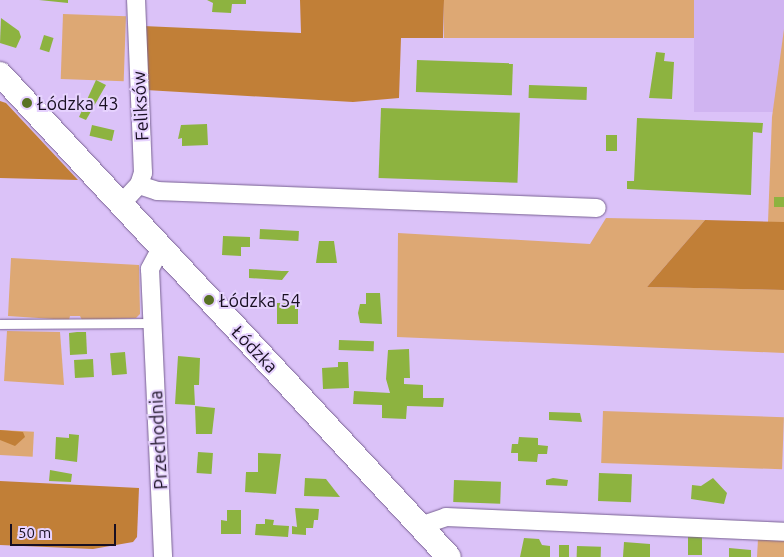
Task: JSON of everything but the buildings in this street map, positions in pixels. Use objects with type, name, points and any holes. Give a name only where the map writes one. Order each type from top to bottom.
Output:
[{"type":"main road","name":"Łódzka","points":[[4,84],[121,204],[423,525],[449,557]]},
{"type":"street","name":"Feliksów","points":[[136,0],[144,173],[139,185]]},
{"type":"street","points":[[121,204],[139,185],[157,191],[596,208]]},
{"type":"street","name":"Przechodnia","points":[[161,248],[150,269],[163,557]]},
{"type":"street","points":[[423,525],[446,517],[784,532]]},
{"type":"lane","points":[[0,324],[152,323]]},
{"type":"shaded area","points":[[300,0],[444,0],[443,38],[401,38],[399,98],[353,102],[146,90],[143,26],[301,33]]},
{"type":"shaded area","points":[[444,0],[694,0],[694,38],[444,38]]},
{"type":"shaded area","points":[[694,0],[784,0],[784,112],[694,112]]},
{"type":"shaded area","points":[[63,14],[126,16],[124,81],[61,79]]},
{"type":"shaded area","points":[[784,29],[784,222],[768,222],[772,117]]},
{"type":"shaded area","points":[[0,101],[6,103],[78,180],[0,178]]},
{"type":"shaded area","points":[[606,218],[705,220],[647,287],[784,290],[784,353],[397,337],[398,233],[590,244]]},
{"type":"shaded area","points":[[705,220],[784,222],[784,290],[647,287]]},
{"type":"shaded area","points":[[11,258],[139,265],[140,314],[136,318],[82,320],[80,316],[70,316],[69,320],[8,316]]},
{"type":"shaded area","points":[[7,331],[60,332],[64,385],[4,381]]},
{"type":"shaded area","points":[[603,411],[784,417],[782,469],[601,463]]},
{"type":"shaded area","points":[[0,430],[34,432],[33,457],[0,455]]},
{"type":"shaded area","points":[[0,430],[23,432],[25,437],[15,446],[0,440]]},
{"type":"shaded area","points":[[0,481],[139,488],[137,537],[133,542],[93,549],[0,545]]},
{"type":"shaded area","points":[[758,539],[784,541],[784,557],[757,557]]},
{"type":"place","name":"Łódzka 43","points":[[27,103]]},
{"type":"place","name":"Łódzka 54","points":[[209,300]]}]
